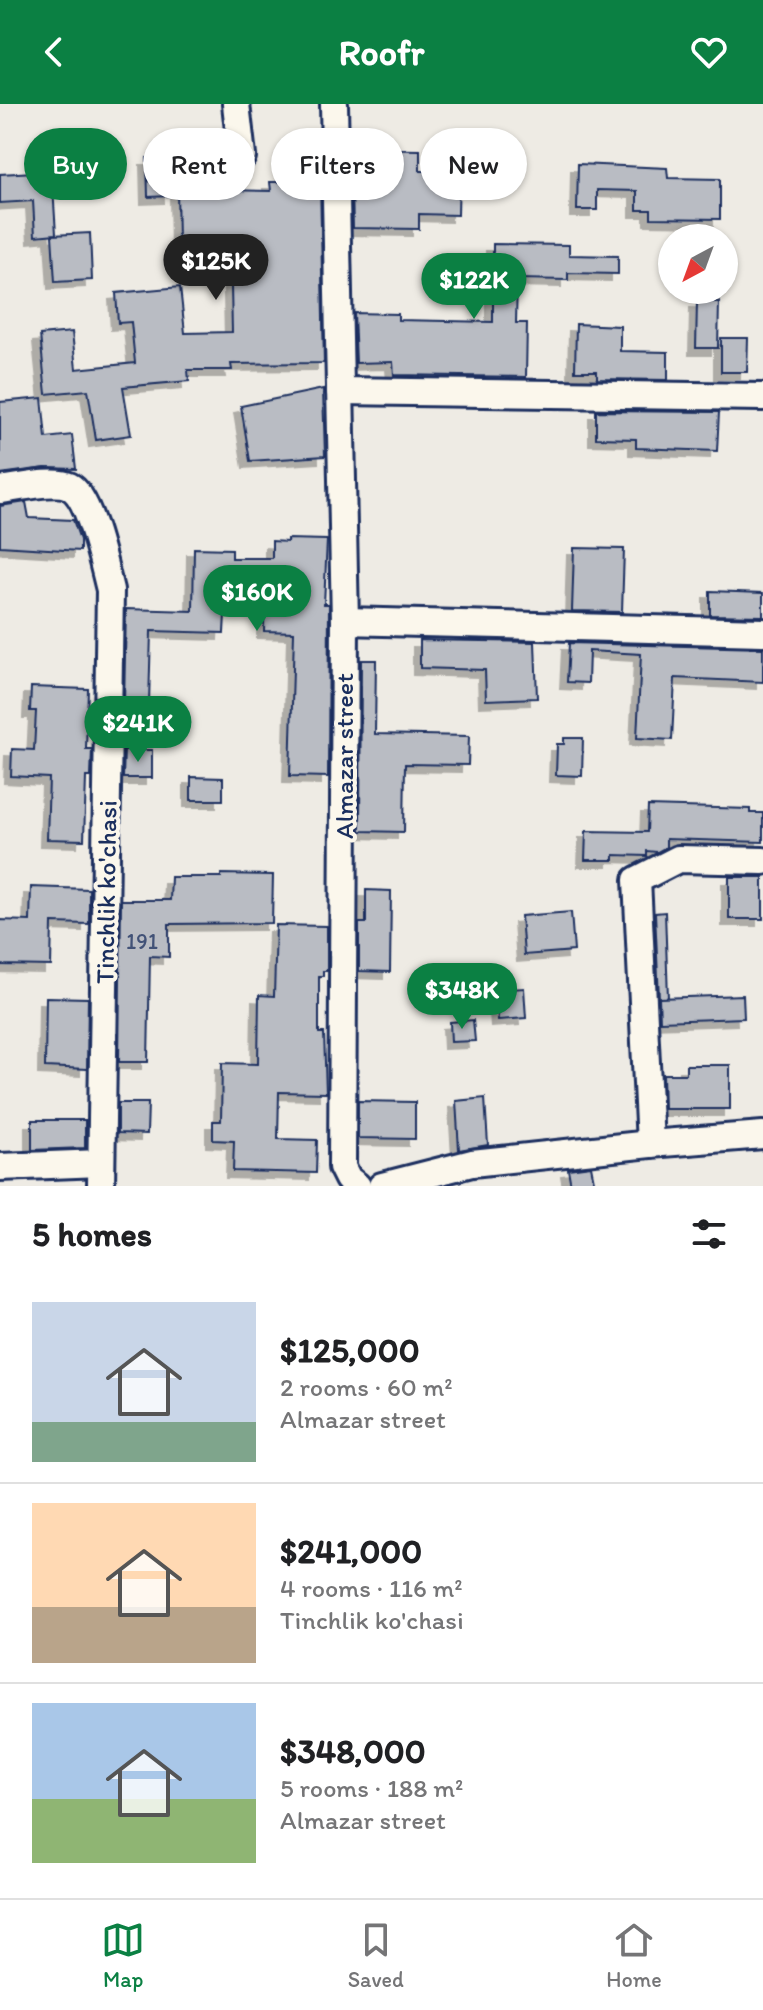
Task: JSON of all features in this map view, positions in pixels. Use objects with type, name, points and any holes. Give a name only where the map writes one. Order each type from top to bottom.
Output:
[{"type":"street","points":[[236,104],[239,128]]},
{"type":"street","name":"Almazar street","points":[[334,104],[345,621],[349,1177]]},
{"type":"street","points":[[340,391],[763,397]]},
{"type":"street","name":"Tinchlik ko'chasi","points":[[0,490],[59,484],[70,486],[85,505],[110,590],[101,1174]]},
{"type":"street","points":[[345,621],[763,632]]},
{"type":"street","points":[[650,1144],[637,880],[678,859],[763,861]]},
{"type":"street","points":[[382,1186],[472,1163],[763,1135]]},
{"type":"street","points":[[0,1167],[101,1174]]},
{"type":"building","points":[[404,150],[420,150],[420,200],[458,200],[458,215],[419,214],[419,229],[353,228],[352,200],[404,200]]},
{"type":"building","points":[[578,164],[667,168],[668,178],[720,179],[720,219],[651,218],[651,210],[637,210],[637,191],[597,190],[597,210],[577,210]]},
{"type":"building","points":[[24,173],[24,200],[54,200],[56,234],[35,236],[33,201],[0,203],[0,174]]},
{"type":"building","points":[[255,191],[271,191],[271,200],[320,200],[324,363],[231,364],[232,370],[188,370],[189,381],[123,387],[131,435],[96,440],[88,390],[46,394],[40,335],[72,332],[76,369],[135,363],[131,322],[118,323],[116,293],[180,287],[185,333],[232,332],[230,241],[178,242],[177,200],[255,200]]},
{"type":"building","points":[[90,233],[92,280],[55,282],[52,235]]},
{"type":"building","points":[[493,244],[569,245],[569,255],[618,256],[618,274],[568,273],[568,280],[517,279],[516,323],[527,323],[526,377],[394,375],[393,362],[356,363],[354,313],[398,314],[398,320],[493,322]]},
{"type":"building","points":[[697,304],[719,304],[718,348],[696,348]]},
{"type":"building","points":[[576,324],[620,326],[620,351],[668,352],[668,380],[597,379],[597,371],[575,371]]},
{"type":"building","points":[[721,338],[748,338],[747,372],[721,372]]},
{"type":"building","points":[[323,389],[325,456],[250,461],[241,406]]},
{"type":"building","points":[[42,398],[46,438],[72,435],[76,469],[45,468],[0,474],[0,402]]},
{"type":"building","points":[[596,411],[719,412],[717,451],[636,448],[636,439],[596,438]]},
{"type":"building","points":[[26,502],[29,518],[73,520],[80,540],[80,551],[0,546],[0,506]]},
{"type":"building","points":[[287,539],[327,540],[324,604],[329,604],[328,777],[290,776],[294,632],[264,631],[265,579],[227,578],[224,633],[151,631],[149,704],[124,704],[126,609],[193,611],[194,548],[232,549],[232,558],[272,558],[272,541],[287,542]]},
{"type":"building","points":[[574,548],[624,549],[622,612],[572,611]]},
{"type":"building","points":[[710,591],[763,593],[763,616],[710,615]]},
{"type":"building","points":[[420,640],[535,642],[537,698],[486,700],[485,670],[420,668]]},
{"type":"building","points":[[569,643],[763,648],[763,682],[675,678],[672,740],[637,738],[641,654],[589,651],[588,683],[567,682]]},
{"type":"building","points":[[361,660],[376,660],[375,734],[469,736],[468,765],[405,764],[404,832],[360,831]]},
{"type":"building","points":[[31,687],[88,689],[86,749],[92,749],[91,777],[86,777],[84,840],[47,839],[49,778],[11,776],[12,749],[34,750],[36,711],[30,711]]},
{"type":"building","points":[[564,738],[583,738],[582,776],[556,775],[557,744],[564,744]]},
{"type":"building","points":[[124,750],[152,750],[152,778],[123,778]]},
{"type":"building","points":[[191,777],[223,778],[223,800],[191,800]]},
{"type":"building","points":[[648,806],[750,809],[750,813],[763,813],[763,842],[666,839],[666,847],[657,852],[647,851],[647,856],[614,855],[614,860],[585,860],[586,831],[647,832]]},
{"type":"building","points":[[221,874],[273,875],[272,923],[169,924],[169,957],[150,956],[148,1062],[119,1062],[121,900],[170,900],[171,877],[221,877]]},
{"type":"building","points":[[729,877],[763,877],[763,919],[729,919]]},
{"type":"building","points":[[31,887],[89,889],[89,924],[52,923],[51,966],[0,965],[0,920],[30,921]]},
{"type":"building","points":[[366,890],[391,891],[390,972],[359,971],[359,923],[366,923]]},
{"type":"building","points":[[571,912],[574,951],[524,955],[521,916]]},
{"type":"building","points":[[665,912],[668,998],[659,998],[655,913]]},
{"type":"building","points":[[276,925],[327,926],[327,971],[319,976],[319,1033],[324,1033],[326,1093],[279,1092],[278,1139],[317,1140],[316,1173],[233,1171],[234,1141],[213,1140],[213,1121],[221,1121],[222,1063],[258,1064],[259,995],[274,996]]},
{"type":"building","points":[[524,988],[526,1018],[498,1020],[496,990]]},
{"type":"building","points":[[743,995],[744,1018],[660,1021],[659,998]]},
{"type":"building","points":[[46,997],[88,998],[87,1069],[45,1067]]},
{"type":"building","points":[[473,1020],[475,1041],[451,1042],[450,1022]]},
{"type":"building","points":[[686,1065],[730,1065],[730,1109],[664,1109],[663,1074],[686,1074]]},
{"type":"building","points":[[485,1098],[488,1145],[459,1150],[456,1101]]},
{"type":"building","points":[[358,1101],[415,1102],[415,1139],[358,1138]]},
{"type":"building","points":[[118,1103],[148,1103],[147,1134],[118,1133]]},
{"type":"building","points":[[32,1120],[85,1120],[85,1148],[32,1150]]},
{"type":"building","points":[[591,1166],[595,1186],[571,1186],[568,1169]]}]
